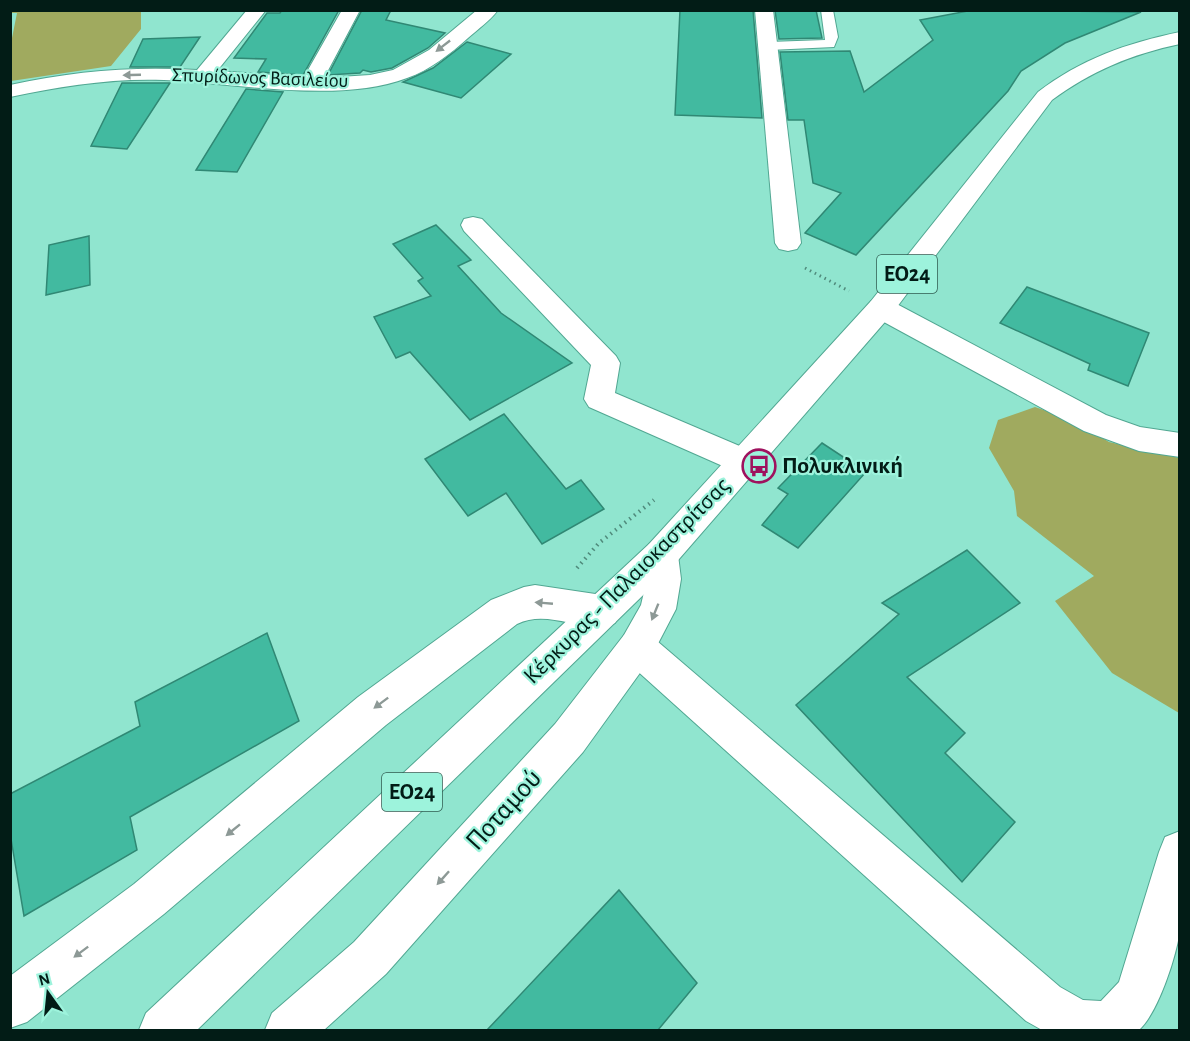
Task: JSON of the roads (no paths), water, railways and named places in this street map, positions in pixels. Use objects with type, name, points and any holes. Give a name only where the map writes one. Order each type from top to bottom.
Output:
[{"type":"street","points":[[202,77],[257,10]]},
{"type":"street","points":[[311,83],[351,10]]},
{"type":"street","name":"Σπυρίδωνος Βασιλείου","points":[[10,91],[51,83],[111,76],[162,74],[311,83],[360,82],[387,78],[405,72],[428,58],[489,10]]},
{"type":"street","points":[[764,10],[788,243]]},
{"type":"street","name":"Κέρκυρας - Παλαιοκαστρίτσας","points":[[163,1030],[661,555],[881,308],[1045,96],[1070,76],[1095,62],[1139,47],[1179,38]]},
{"type":"street","points":[[473,225],[606,363],[599,399],[744,462]]},
{"type":"street","points":[[881,308],[1095,423],[1139,439],[1179,445]]},
{"type":"street","name":"Ποταμού","points":[[289,1030],[370,958],[569,738],[637,647],[658,609],[664,579],[661,555]]},
{"type":"street","points":[[10,1005],[158,892],[381,704],[504,612],[524,603],[546,602],[602,611]]},
{"type":"street","points":[[637,647],[1043,1004],[1066,1019],[1089,1025],[1111,1023],[1127,1012],[1138,994],[1179,852]]},
{"type":"lane","points":[[769,46],[830,44],[832,37],[827,10]]},
{"type":"place","name":"Πολυκλινική","points":[[759,466]]}]
